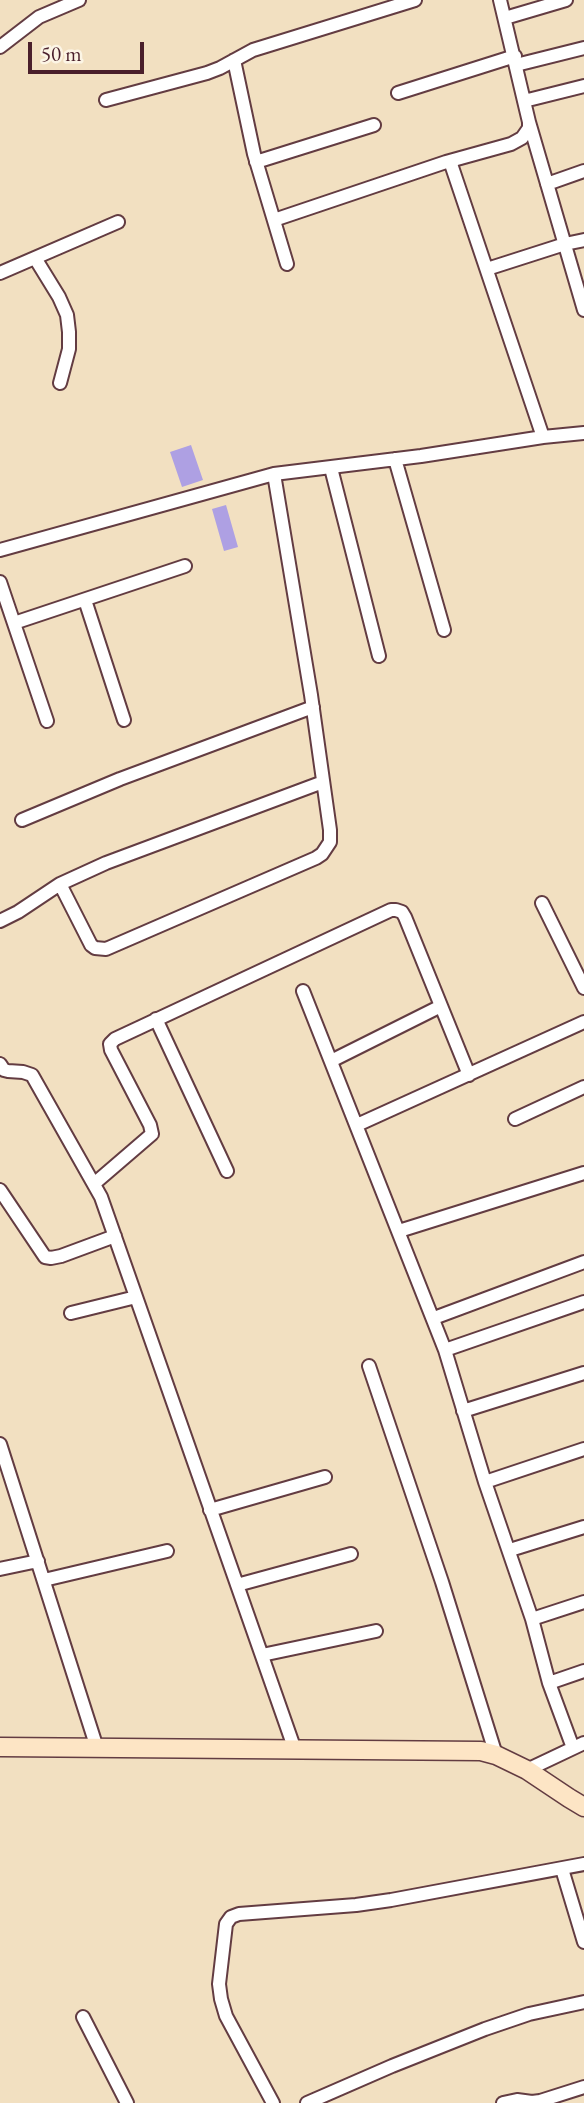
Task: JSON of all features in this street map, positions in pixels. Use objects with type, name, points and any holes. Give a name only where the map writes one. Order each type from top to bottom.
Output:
[{"type":"street","points":[[0,47],[38,18],[79,0]]},
{"type":"street","points":[[106,100],[207,73],[253,50],[415,0]]},
{"type":"street","points":[[500,0],[529,122],[584,310]]},
{"type":"street","points":[[505,18],[566,0]]},
{"type":"street","points":[[398,93],[516,60],[584,48]]},
{"type":"street","points":[[234,60],[256,162],[287,264]]},
{"type":"street","points":[[524,101],[584,86]]},
{"type":"street","points":[[274,220],[450,161],[511,144],[526,133],[529,122]]},
{"type":"street","points":[[256,162],[374,125]]},
{"type":"street","points":[[450,161],[543,437]]},
{"type":"street","points":[[547,184],[584,171]]},
{"type":"street","points":[[0,273],[118,222]]},
{"type":"street","points":[[487,269],[584,240]]},
{"type":"street","points":[[35,258],[67,315],[69,349],[60,383]]},
{"type":"street","points":[[0,550],[274,474],[543,437],[584,435]]},
{"type":"street","points":[[396,459],[444,630]]},
{"type":"street","points":[[331,468],[379,656]]},
{"type":"street","points":[[60,884],[92,945],[95,948],[106,948],[322,855],[330,842],[313,707],[274,474]]},
{"type":"street","points":[[14,623],[186,566]]},
{"type":"street","points":[[0,582],[47,721]]},
{"type":"street","points":[[85,600],[124,720]]},
{"type":"street","points":[[22,820],[120,779],[313,707]]},
{"type":"street","points":[[0,920],[18,912],[60,884],[106,863],[323,782]]},
{"type":"street","points":[[542,903],[584,988]]},
{"type":"street","points":[[95,1183],[152,1134],[110,1044],[121,1035],[396,909],[405,917],[469,1075]]},
{"type":"street","points":[[303,991],[434,1318],[485,1482],[532,1619],[549,1682],[579,1745],[527,1770]]},
{"type":"street","points":[[331,1061],[441,1006]]},
{"type":"street","points":[[156,1019],[226,1171]]},
{"type":"street","points":[[357,1125],[584,1022]]},
{"type":"street","points":[[0,1064],[8,1072],[23,1072],[32,1076],[95,1183],[295,1750]]},
{"type":"street","points":[[515,1119],[584,1087]]},
{"type":"street","points":[[399,1231],[584,1173]]},
{"type":"street","points":[[0,1190],[45,1257],[61,1256],[115,1236]]},
{"type":"street","points":[[434,1318],[584,1262]]},
{"type":"street","points":[[71,1313],[136,1297]]},
{"type":"street","points":[[445,1350],[584,1302]]},
{"type":"street","points":[[369,1366],[442,1582],[496,1755]]},
{"type":"street","points":[[463,1411],[584,1373]]},
{"type":"street","points":[[0,1444],[97,1748]]},
{"type":"street","points":[[485,1482],[584,1449]]},
{"type":"street","points":[[210,1510],[325,1477]]},
{"type":"street","points":[[510,1550],[584,1527]]},
{"type":"street","points":[[44,1580],[167,1550]]},
{"type":"street","points":[[237,1585],[351,1554]]},
{"type":"street","points":[[0,1569],[38,1561]]},
{"type":"street","points":[[532,1619],[584,1602]]},
{"type":"street","points":[[262,1655],[376,1631]]},
{"type":"street","points":[[549,1682],[584,1671]]},
{"type":"street","points":[[0,1747],[465,1749],[496,1755],[527,1770],[584,1807]]},
{"type":"street","points":[[273,2103],[226,2016],[221,1999],[219,1983],[226,1924],[231,1917],[239,1914],[391,1900],[584,1864]]},
{"type":"street","points":[[562,1869],[584,1942]]},
{"type":"street","points":[[307,2103],[485,2029],[529,2014],[584,2002]]},
{"type":"street","points":[[83,2017],[127,2103]]},
{"type":"street","points":[[503,2103],[517,2100],[540,2101],[584,2087]]},
{"type":"building","points":[[191,445],[203,480],[182,487],[170,452]]},
{"type":"building","points":[[226,505],[238,547],[224,551],[212,509]]}]
